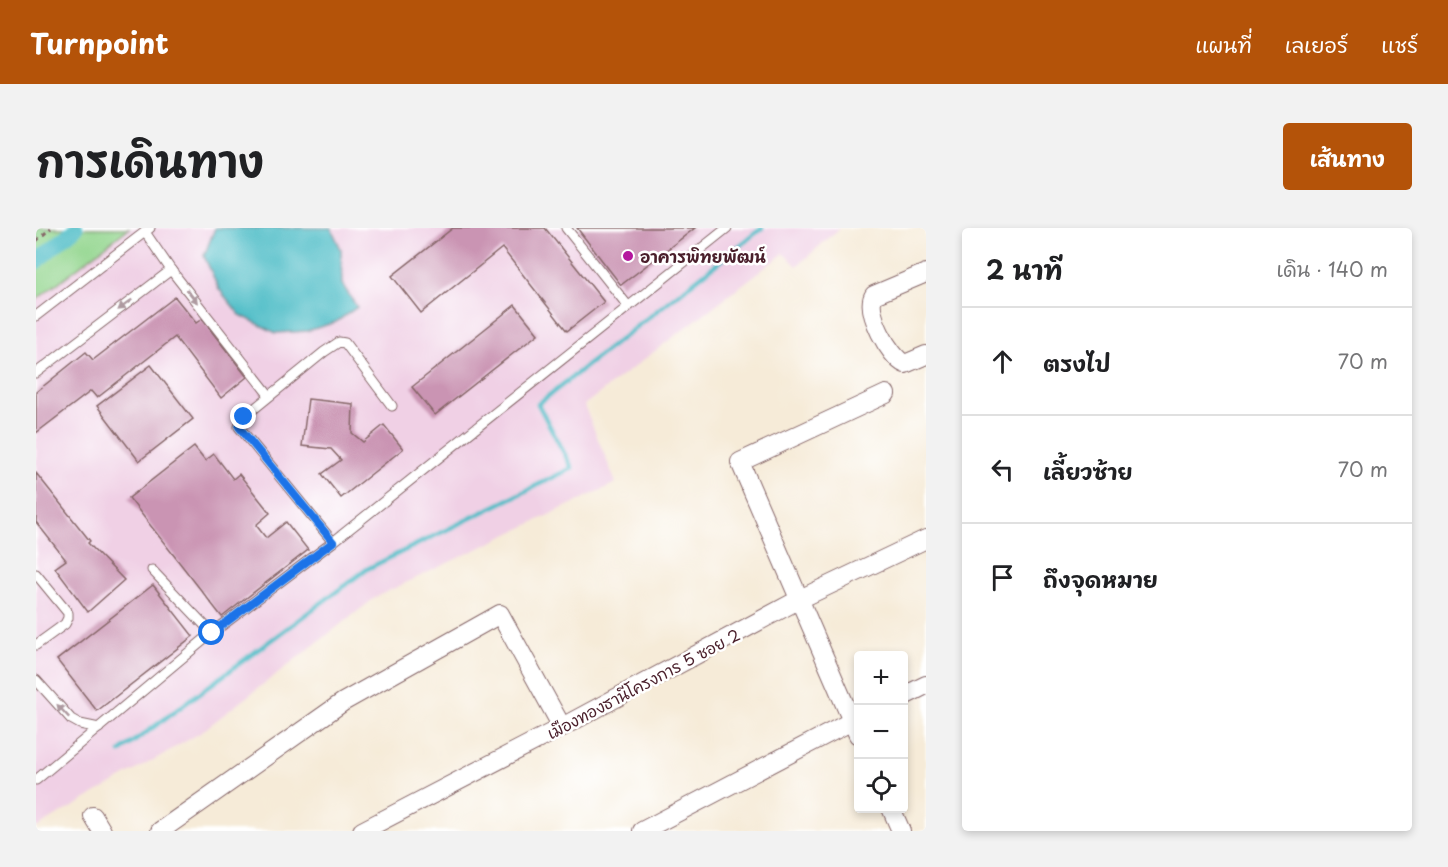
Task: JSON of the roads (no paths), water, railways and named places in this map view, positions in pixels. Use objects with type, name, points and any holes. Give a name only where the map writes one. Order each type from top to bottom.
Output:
[{"type":"street","points":[[926,273],[874,295],[871,303],[879,330],[897,359],[905,364],[926,355]]},
{"type":"street","points":[[854,720],[740,462],[886,394]]},
{"type":"street","name":"เมืองทองธานีโครงการ 5 ซอย 2","points":[[362,831],[800,599],[926,539]]},
{"type":"street","points":[[160,831],[343,702],[500,614],[562,727]]},
{"type":"street","points":[[908,694],[926,685]]},
{"type":"street","points":[[642,831],[854,726]]},
{"type":"street","points":[[893,813],[901,831]]},
{"type":"lane","points":[[566,228],[628,306]]},
{"type":"lane","points":[[36,780],[212,633],[333,542],[727,228]]},
{"type":"lane","points":[[36,316],[147,230],[171,270],[269,395]]},
{"type":"lane","points":[[36,373],[171,270]]},
{"type":"lane","points":[[333,542],[239,427],[244,417],[269,395],[339,342],[345,343],[392,406]]},
{"type":"lane","points":[[152,570],[212,633]]},
{"type":"lane","points":[[36,574],[68,614],[65,624],[36,645]]},
{"type":"lane","points":[[36,592],[45,585]]},
{"type":"lane","points":[[36,680],[72,719],[80,724],[99,728]]},
{"type":"water","points":[[215,228],[331,228],[341,249],[342,284],[357,307],[336,322],[307,331],[276,333],[240,315],[219,289],[204,256]]},
{"type":"waterway","points":[[36,262],[76,228]]},
{"type":"waterway","points":[[120,752],[367,569],[572,468],[538,404],[762,228]]},
{"type":"place","name":"อาคารพิทยพัฒน์","points":[[628,256]]}]
